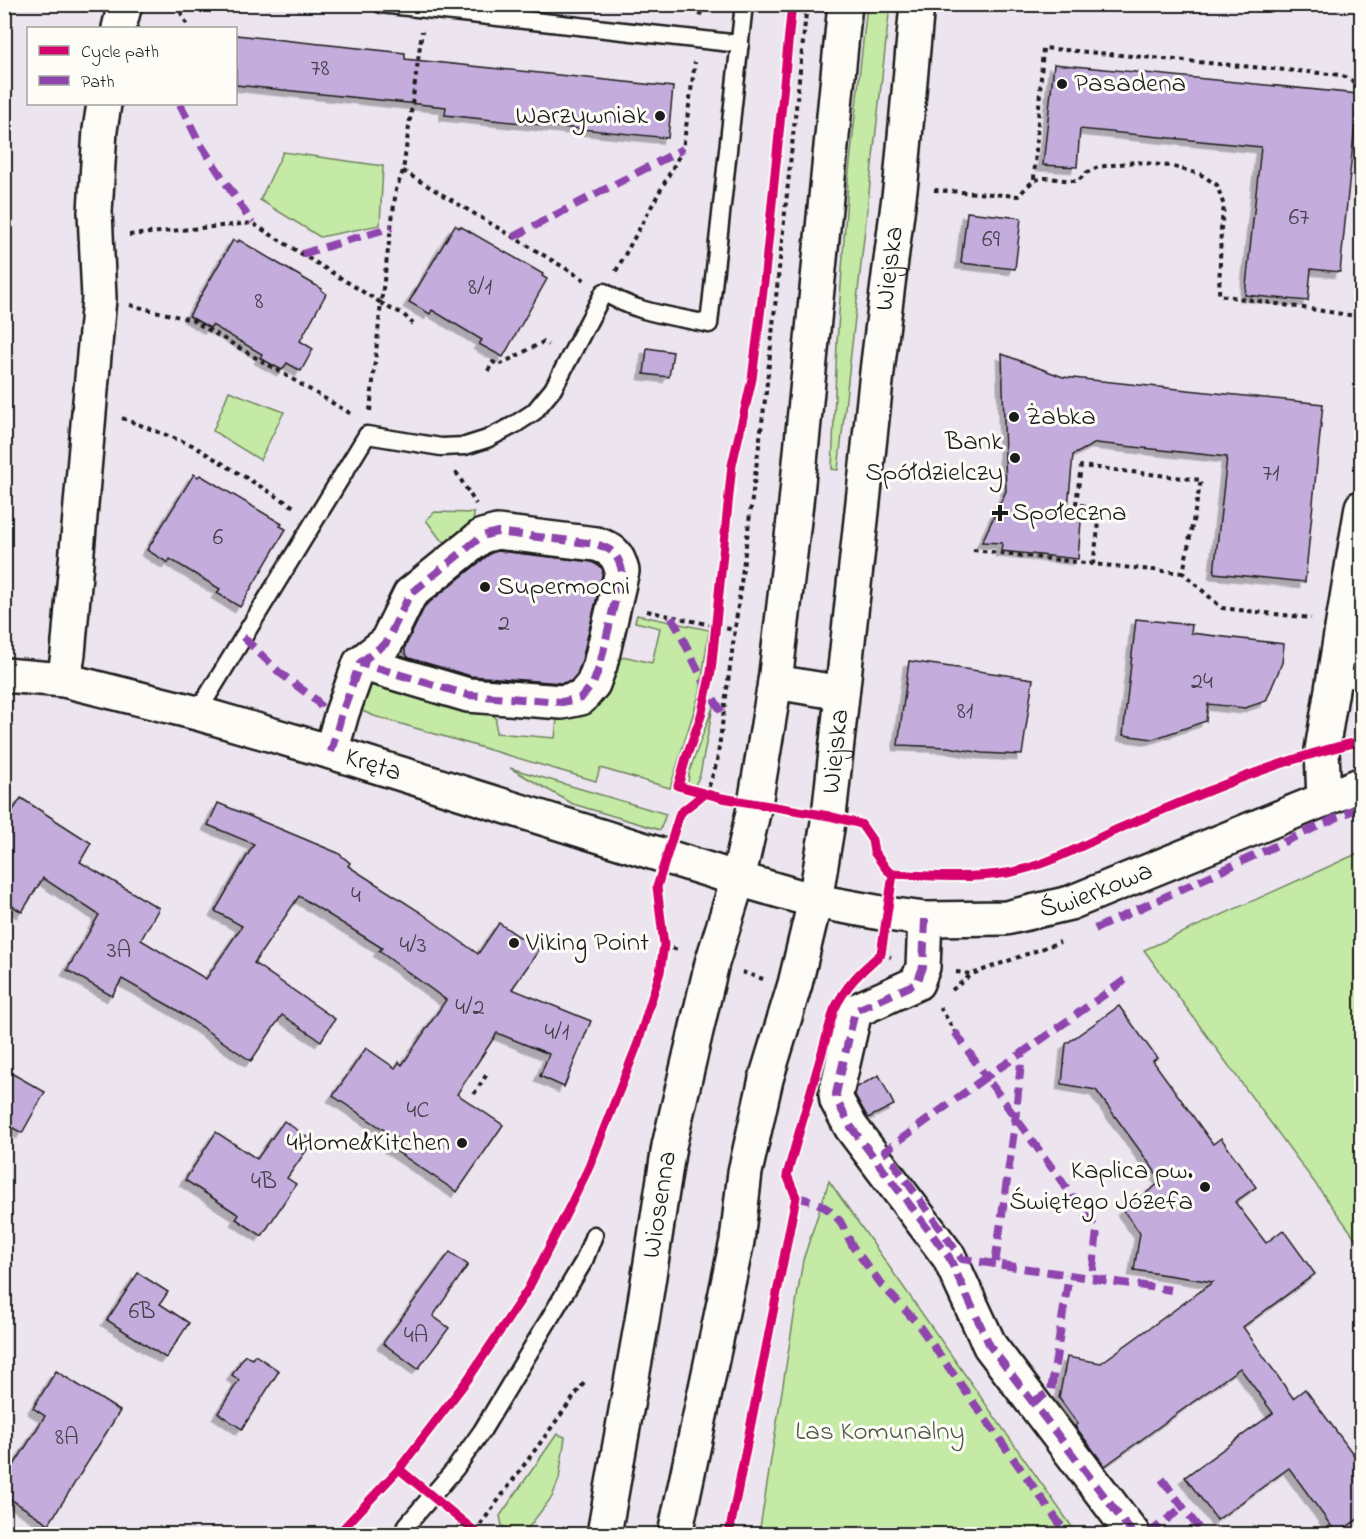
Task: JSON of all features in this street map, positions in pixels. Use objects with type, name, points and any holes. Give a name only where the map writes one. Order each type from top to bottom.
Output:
[{"type":"street","points":[[119,27],[125,4]]},
{"type":"street","points":[[675,1534],[737,1241],[747,1161],[766,1079],[795,984],[815,901],[738,879],[755,804],[775,682],[845,4]]},
{"type":"street","name":"Wiejska","points":[[815,901],[829,816],[875,387],[901,182],[917,4]]},
{"type":"street","points":[[64,680],[99,298],[95,212],[104,105]]},
{"type":"street","points":[[1324,800],[1322,750],[1347,679],[1362,507]]},
{"type":"street","points":[[331,752],[360,663],[386,643],[410,594],[482,537],[494,532],[596,544],[610,549],[619,558],[622,571],[600,665],[593,684],[581,698],[562,702],[468,695],[360,663]]},
{"type":"street","name":"Kręta","points":[[4,675],[64,680],[197,713],[331,752],[738,879]]},
{"type":"street","points":[[775,682],[842,693]]},
{"type":"street","name":"Świerkowa","points":[[815,901],[926,919],[1006,918],[1070,903],[1362,784]]},
{"type":"street","name":"Wiosenna","points":[[604,1534],[642,1321],[669,1146],[712,963],[738,879]]},
{"type":"street","points":[[926,919],[923,967],[916,983],[855,1011],[836,1094],[837,1101],[851,1127],[949,1257],[990,1346],[1132,1534]]},
{"type":"lane","points":[[381,4],[740,44]]},
{"type":"lane","points":[[197,713],[368,435],[441,447],[465,446],[488,439],[534,412],[553,389],[604,292],[618,301],[651,312],[709,324],[744,4]]},
{"type":"lane","points":[[403,1534],[407,1525],[455,1469],[482,1431],[584,1261],[594,1235]]},
{"type":"path","points":[[181,4],[179,9],[188,27]]},
{"type":"path","points":[[403,171],[604,292],[683,149],[702,4]]},
{"type":"path","points":[[700,792],[708,789],[717,762],[766,392],[807,4]]},
{"type":"path","points":[[368,435],[381,303],[396,190],[403,171],[424,22]]},
{"type":"path","points":[[927,189],[1019,196],[1034,179],[1043,48],[1341,75],[1362,86]]},
{"type":"path","points":[[1034,179],[1078,181],[1098,167],[1135,162],[1170,166],[1200,174],[1217,185],[1224,206],[1219,295],[1362,317]]},
{"type":"path","points":[[96,234],[135,235],[252,223],[381,303],[402,313],[413,324]]},
{"type":"path","points":[[99,298],[114,304],[134,305],[192,320],[353,415],[368,435]]},
{"type":"path","points":[[488,371],[493,362],[499,365],[543,342],[569,358]]},
{"type":"path","points":[[89,409],[126,420],[192,445],[315,519]]},
{"type":"path","points":[[441,447],[494,532]]},
{"type":"path","points":[[1093,564],[1101,509],[1076,504],[1081,466],[1201,480],[1183,573]]},
{"type":"path","points":[[973,550],[1183,573],[1222,608],[1321,619]]},
{"type":"path","points":[[615,605],[734,630]]},
{"type":"path","points":[[715,638],[718,614]]},
{"type":"path","points":[[951,972],[972,974],[1063,941]]},
{"type":"path","points":[[664,945],[683,952]]},
{"type":"path","points":[[732,970],[763,979]]},
{"type":"path","points":[[474,1094],[487,1074]]},
{"type":"path","points":[[475,1532],[584,1383]]},
{"type":"green space","points":[[867,5],[890,5],[838,470],[832,469],[837,343],[848,181]]},
{"type":"green space","points":[[283,152],[383,166],[380,225],[320,237],[260,200]]},
{"type":"green space","points":[[229,391],[284,412],[260,460],[213,431]]},
{"type":"green space","points":[[435,512],[474,513],[473,527],[455,541],[447,543],[440,539],[426,520]]},
{"type":"green space","points":[[637,615],[709,630],[700,692],[670,788],[600,768],[596,781],[360,710],[366,689],[379,681],[488,711],[496,718],[496,733],[555,738],[557,719],[616,659],[627,657],[652,663],[660,628],[635,622]]},
{"type":"green space","points":[[713,707],[700,775],[693,789],[688,784],[689,772]]},
{"type":"green space","points":[[510,768],[666,814],[660,830],[573,804]]},
{"type":"green space","points":[[1361,852],[1361,1246],[1144,950]]},
{"type":"green space","name":"Las Komunalny","points":[[829,1181],[1077,1534],[759,1534],[803,1260]]},
{"type":"green space","points":[[557,1434],[565,1437],[559,1479],[552,1497],[525,1532],[514,1532],[502,1526],[500,1516]]},
{"type":"building","points":[[237,35],[405,53],[405,59],[673,87],[668,138],[445,115],[446,107],[237,85]]},
{"type":"building","points":[[1054,64],[1358,94],[1340,272],[1311,269],[1308,301],[1245,295],[1261,147],[1080,129],[1077,167],[1043,165]]},
{"type":"building","points":[[967,212],[1021,218],[1015,269],[961,263]]},
{"type":"building","points":[[455,225],[543,274],[542,276],[547,279],[503,357],[479,344],[482,340],[432,310],[430,314],[409,302]]},
{"type":"building","points":[[233,240],[238,242],[239,240],[322,289],[326,294],[300,341],[313,349],[301,371],[287,363],[282,370],[260,358],[262,354],[212,325],[210,328],[189,316]]},
{"type":"building","points":[[647,348],[673,352],[669,377],[644,374]]},
{"type":"building","points":[[1002,354],[1063,377],[1323,404],[1305,582],[1214,573],[1227,457],[1096,443],[1073,455],[1068,507],[1082,509],[1078,559],[1001,551],[1002,543],[982,542],[1006,491]]},
{"type":"building","points":[[194,474],[198,477],[200,475],[282,524],[280,526],[286,529],[240,607],[217,593],[220,589],[170,559],[168,563],[147,550]]},
{"type":"building","points":[[498,551],[592,562],[602,568],[582,660],[577,674],[571,681],[561,683],[471,676],[409,658],[405,653],[405,647],[425,606],[491,553]]},
{"type":"building","points":[[1136,619],[1192,625],[1191,633],[1284,644],[1282,663],[1266,701],[1245,708],[1208,704],[1206,721],[1153,739],[1123,735]]},
{"type":"building","points":[[909,661],[1033,679],[1022,755],[982,753],[948,747],[898,745]]},
{"type":"building","points":[[21,798],[91,843],[80,862],[159,908],[141,940],[206,979],[242,926],[215,911],[254,844],[208,825],[218,803],[338,853],[350,863],[348,866],[420,912],[478,954],[499,923],[539,950],[512,989],[591,1021],[564,1087],[540,1076],[549,1054],[497,1033],[457,1094],[503,1125],[457,1192],[390,1147],[396,1138],[333,1096],[366,1048],[395,1068],[399,1062],[402,1065],[446,1000],[379,951],[382,948],[299,896],[254,963],[335,1019],[321,1041],[282,1015],[251,1061],[175,1009],[122,979],[112,996],[67,970],[99,915],[43,878],[22,912],[4,901],[4,824]]},
{"type":"building","points":[[1119,1006],[1157,1058],[1153,1061],[1213,1144],[1221,1138],[1256,1187],[1235,1202],[1266,1243],[1283,1230],[1315,1274],[1243,1327],[1293,1398],[1305,1389],[1362,1466],[1362,1516],[1337,1534],[1289,1468],[1217,1520],[1185,1477],[1273,1413],[1240,1368],[1105,1466],[1075,1426],[1078,1424],[1059,1398],[1067,1357],[1101,1363],[1213,1282],[1134,1270],[1140,1233],[1123,1210],[1162,1181],[1096,1090],[1062,1084],[1066,1044]]},
{"type":"building","points":[[4,1069],[45,1092],[22,1133],[4,1123]]},
{"type":"building","points":[[879,1075],[894,1105],[868,1118],[855,1095],[857,1087]]},
{"type":"building","points":[[284,1121],[313,1141],[287,1178],[296,1184],[262,1236],[236,1219],[239,1215],[185,1180],[216,1132],[257,1159]]},
{"type":"building","points":[[450,1252],[468,1265],[433,1316],[449,1328],[418,1369],[383,1343]]},
{"type":"building","points":[[138,1273],[168,1292],[160,1304],[189,1323],[166,1358],[107,1320]]},
{"type":"building","points":[[245,1355],[252,1359],[255,1355],[279,1371],[242,1429],[218,1413],[239,1380],[232,1375]]},
{"type":"building","points":[[56,1371],[120,1411],[49,1524],[4,1495],[4,1481],[45,1416],[33,1408]]},
{"type":"marked path","points":[[180,105],[199,142],[252,223]]},
{"type":"marked path","points":[[513,237],[683,149]]},
{"type":"marked path","points":[[302,254],[392,227]]},
{"type":"marked path","points":[[331,752],[360,663],[386,643],[410,594],[482,536],[497,532],[596,544],[613,553],[620,565],[622,571],[600,665],[593,684],[581,698],[562,702],[468,695],[360,663]]},
{"type":"marked path","points":[[672,617],[708,690],[723,714]]},
{"type":"marked path","points":[[243,637],[280,673],[316,700],[321,707]]},
{"type":"marked path","points":[[1095,929],[1362,806]]},
{"type":"marked path","points":[[925,919],[923,967],[917,983],[855,1011],[836,1094],[837,1101],[851,1127],[949,1257],[990,1346],[1133,1534]]},
{"type":"marked path","points":[[1125,980],[1022,1053],[1014,1131],[995,1264],[1171,1290]]},
{"type":"marked path","points":[[955,1032],[986,1077],[1022,1053]]},
{"type":"marked path","points":[[995,1264],[962,1259],[885,1151],[986,1077],[1097,1230],[1092,1278]]},
{"type":"marked path","points":[[796,1197],[816,1202],[840,1221],[853,1247],[882,1285],[917,1323],[1067,1534]]},
{"type":"marked path","points":[[1033,1402],[1051,1391],[1069,1275]]},
{"type":"marked path","points":[[1162,1479],[1203,1534]]},
{"type":"marked path","points":[[1148,1534],[1183,1507]]},
{"type":"cycle path","points":[[792,4],[764,283],[752,379],[732,465],[711,672],[701,716],[678,786],[722,798],[829,816],[861,824],[872,840],[874,852],[887,870],[893,874],[978,876],[1007,873],[1038,865],[1212,789],[1301,757],[1362,741]]},
{"type":"cycle path","points":[[338,1534],[399,1469],[468,1379],[528,1289],[570,1206],[589,1167],[638,1043],[660,972],[664,945],[657,887],[680,813],[704,794]]},
{"type":"cycle path","points":[[729,1534],[796,1197],[787,1175],[834,1010],[854,979],[881,954],[893,874]]},
{"type":"cycle path","points":[[399,1469],[478,1534]]},
{"type":"place","name":"Pasadena","points":[[1062,84]]},
{"type":"place","name":"Warzywniak","points":[[660,116]]},
{"type":"place","name":"Żabka","points":[[1014,417]]},
{"type":"place","name":"Bank Spółdzielczy","points":[[1015,458]]},
{"type":"place","name":"Społeczna","points":[[1000,513]]},
{"type":"place","name":"Supermocni","points":[[485,587]]},
{"type":"place","name":"Viking Point","points":[[514,943]]},
{"type":"place","name":"4Home&Kitchen","points":[[462,1143]]},
{"type":"place","name":"Kaplica pw. Świętego Józefa","points":[[1205,1187]]}]
